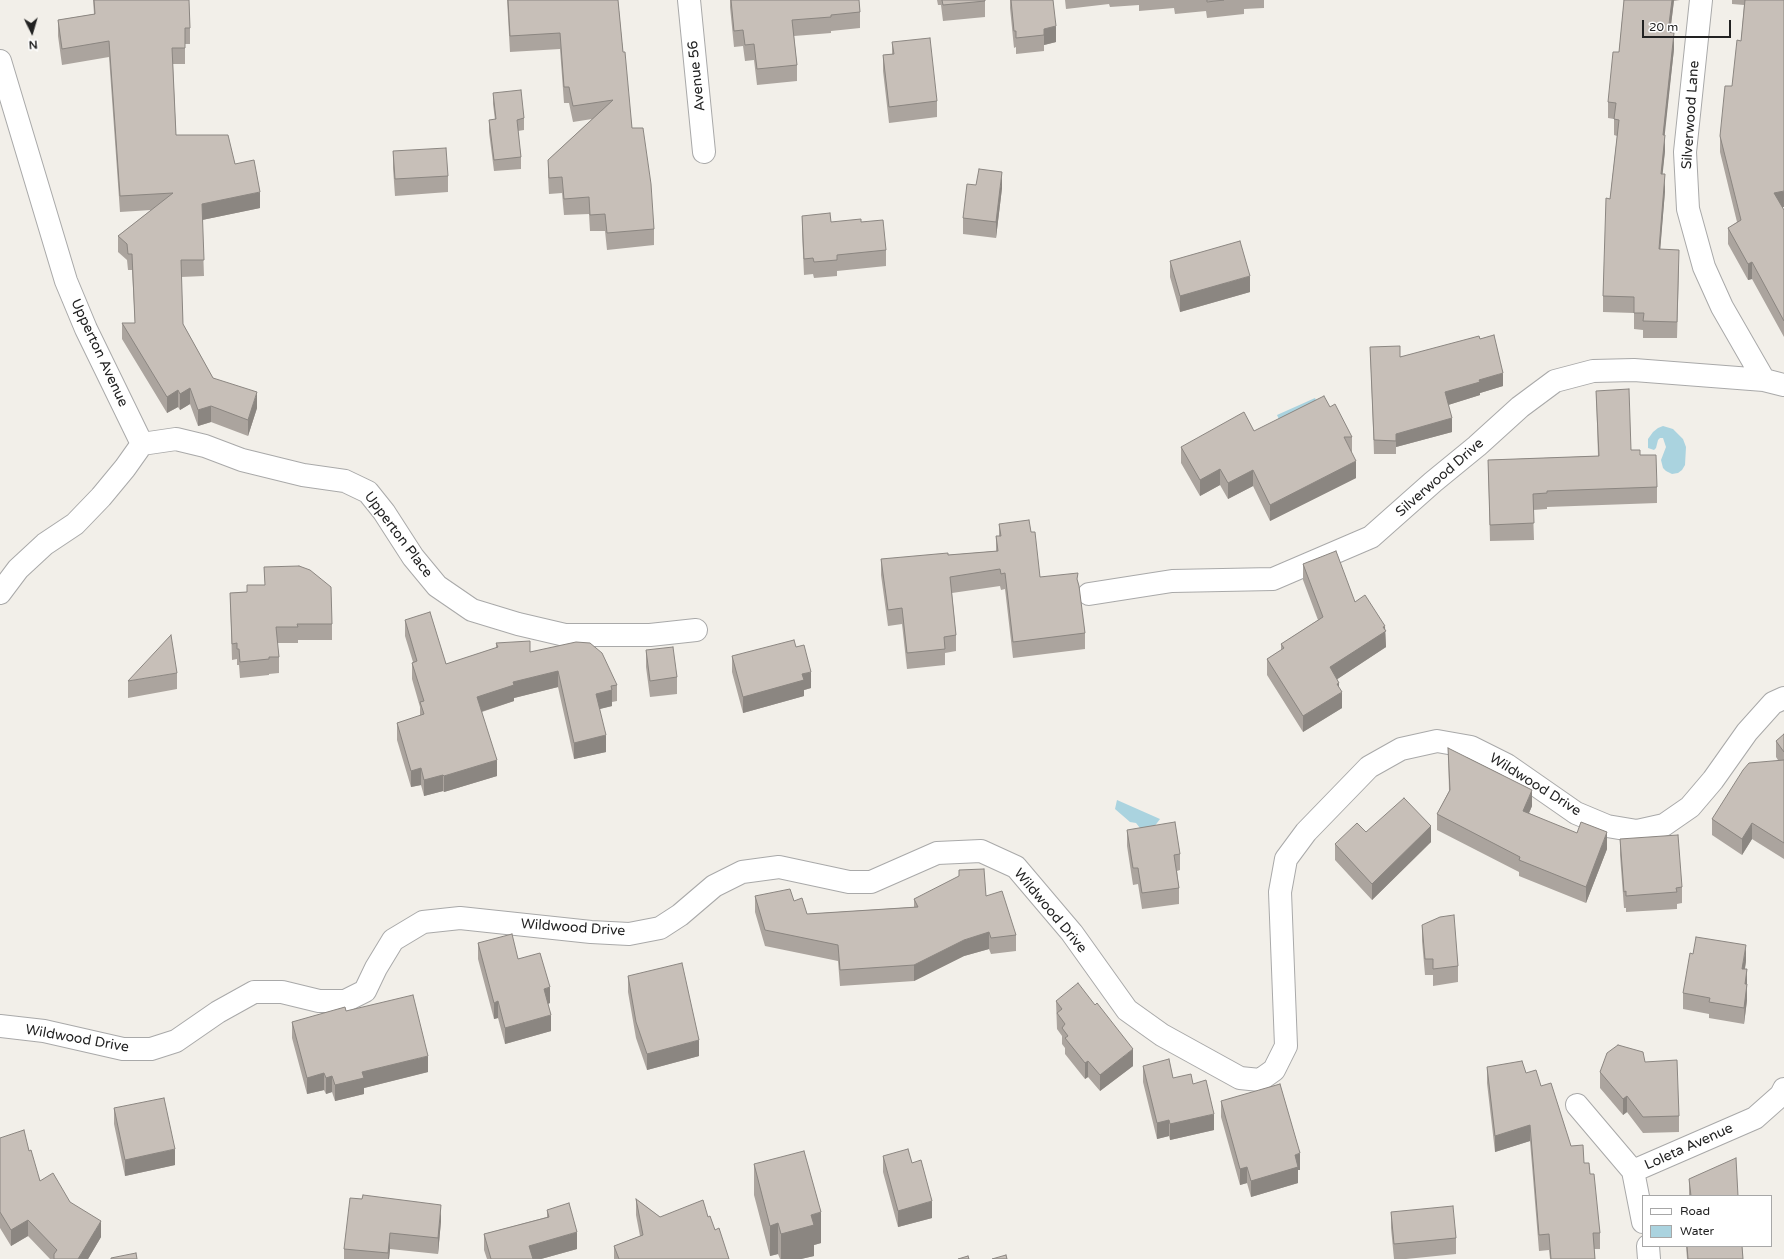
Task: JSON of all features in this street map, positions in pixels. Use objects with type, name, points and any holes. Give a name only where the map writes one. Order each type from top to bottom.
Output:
[{"type":"street","name":"Avenue 56","points":[[689,0],[704,152]]},
{"type":"street","name":"Silverwood Lane","points":[[1701,0],[1685,152],[1688,209],[1704,267],[1722,307],[1774,382]]},
{"type":"street","name":"Upperton Avenue","points":[[0,61],[66,280],[86,329],[142,444]]},
{"type":"street","name":"Silverwood Drive","points":[[1089,594],[1172,581],[1273,579],[1372,537],[1433,482],[1477,446],[1520,406],[1555,381],[1592,371],[1634,370],[1774,382]]},
{"type":"street","name":"Upperton Place","points":[[142,444],[176,439],[205,446],[242,460],[303,474],[345,481],[368,492],[384,512],[413,557],[437,586],[472,610],[518,624],[565,635],[650,635],[696,630]]},
{"type":"street","points":[[0,593],[18,569],[45,544],[75,524],[101,497],[125,468],[142,444]]},
{"type":"street","name":"Wildwood Drive","points":[[0,1026],[44,1031],[123,1049],[151,1049],[176,1041],[218,1012],[254,992],[282,992],[319,1001],[345,1001],[365,991],[376,968],[393,940],[423,922],[460,918],[591,932],[629,934],[660,928],[680,915],[714,886],[742,872],[779,867],[849,882],[871,882],[937,853],[981,852],[1016,867],[1072,933],[1127,1010],[1162,1035],[1240,1078],[1260,1080],[1274,1070],[1286,1046],[1280,892],[1286,859],[1306,832],[1369,767],[1401,749],[1437,742],[1471,747],[1507,765],[1576,813],[1607,826],[1637,831],[1664,825],[1690,807],[1713,780],[1747,732],[1773,703],[1784,698]]},
{"type":"street","name":"Loleta Avenue","points":[[1642,1217],[1633,1171],[1755,1118],[1781,1095],[1784,1089]]},
{"type":"street","points":[[1577,1105],[1633,1171]]},
{"type":"street","points":[[1648,1247],[1649,1259]]},
{"type":"water","points":[[1315,398],[1322,412],[1284,430],[1277,415]]},
{"type":"water","points":[[1663,426],[1673,429],[1683,439],[1686,447],[1685,465],[1678,473],[1672,474],[1663,468],[1661,460],[1666,447],[1663,438],[1658,440],[1654,450],[1648,448],[1648,439],[1653,432]]},
{"type":"water","points":[[1117,800],[1160,819],[1154,827],[1140,828],[1136,823],[1130,822],[1115,809]]},
{"type":"building","points":[[94,0],[189,0],[190,28],[185,28],[185,48],[172,48],[176,135],[228,135],[235,164],[254,160],[260,192],[202,204],[204,260],[181,260],[183,324],[213,378],[257,392],[248,420],[211,406],[198,410],[190,388],[180,394],[178,390],[167,397],[122,323],[135,323],[132,254],[128,254],[127,244],[118,236],[173,193],[120,196],[109,41],[62,49],[58,20],[95,14]]},
{"type":"building","points":[[508,0],[618,0],[623,52],[625,52],[632,128],[643,128],[651,184],[654,229],[607,233],[605,214],[590,215],[589,197],[564,199],[562,177],[549,178],[548,160],[613,100],[573,106],[569,87],[564,87],[560,33],[510,36]]},
{"type":"building","points":[[731,0],[859,0],[860,12],[831,15],[831,17],[792,20],[797,65],[757,69],[754,44],[745,45],[743,30],[734,31]]},
{"type":"building","points":[[942,0],[985,0],[985,1],[943,5]]},
{"type":"building","points":[[1011,0],[1053,0],[1056,26],[1044,29],[1044,35],[1016,38]]},
{"type":"building","points":[[1207,0],[1224,0],[1207,2]]},
{"type":"building","points":[[1624,0],[1672,0],[1668,32],[1674,33],[1663,135],[1665,135],[1661,174],[1665,174],[1659,249],[1679,250],[1677,322],[1643,321],[1644,313],[1634,313],[1634,297],[1603,296],[1606,198],[1610,199],[1619,120],[1614,119],[1616,103],[1608,102],[1613,52],[1619,52]]},
{"type":"building","points":[[1745,0],[1784,0],[1784,191],[1774,193],[1784,210],[1784,321],[1752,262],[1748,264],[1728,228],[1741,220],[1720,136],[1725,86],[1732,86],[1737,40],[1741,41]]},
{"type":"building","points":[[930,38],[937,101],[889,107],[883,55],[894,54],[892,42]]},
{"type":"building","points":[[521,90],[524,118],[517,120],[521,157],[494,160],[489,120],[496,119],[493,93]]},
{"type":"building","points":[[446,148],[448,176],[395,179],[393,151]]},
{"type":"building","points":[[979,169],[1002,172],[996,222],[963,218],[967,184],[976,185]]},
{"type":"building","points":[[830,213],[831,222],[861,219],[861,222],[883,220],[886,250],[837,255],[837,260],[814,262],[813,258],[804,259],[802,216]]},
{"type":"building","points":[[1240,241],[1250,276],[1180,296],[1170,261]]},
{"type":"building","points":[[1494,335],[1503,373],[1479,380],[1480,382],[1445,392],[1452,418],[1396,434],[1396,441],[1374,440],[1370,347],[1400,346],[1400,357],[1479,336],[1480,339]]},
{"type":"building","points":[[1629,389],[1631,450],[1640,450],[1640,455],[1656,455],[1657,487],[1547,491],[1547,493],[1533,494],[1534,523],[1490,525],[1488,460],[1599,456],[1596,391]]},
{"type":"building","points":[[1324,396],[1330,407],[1335,404],[1352,437],[1344,437],[1356,461],[1270,505],[1253,470],[1228,483],[1220,469],[1200,480],[1181,447],[1244,412],[1254,431]]},
{"type":"building","points":[[1029,520],[1031,532],[1035,532],[1040,577],[1078,573],[1077,579],[1085,633],[1013,642],[1005,573],[1001,574],[1000,569],[950,577],[956,635],[944,637],[945,649],[907,653],[902,608],[888,610],[881,559],[948,553],[948,555],[998,551],[996,536],[1001,536],[999,524]]},
{"type":"building","points":[[1336,551],[1355,602],[1365,595],[1385,626],[1383,627],[1386,631],[1330,667],[1342,692],[1303,716],[1267,659],[1284,648],[1281,644],[1323,617],[1303,564]]},
{"type":"building","points":[[299,566],[310,570],[331,587],[332,624],[297,624],[298,627],[276,627],[279,657],[269,657],[269,659],[240,662],[237,643],[232,644],[230,593],[247,592],[247,585],[265,585],[264,567]]},
{"type":"building","points":[[430,612],[446,664],[498,647],[496,643],[530,641],[530,652],[576,642],[590,643],[602,653],[617,685],[611,686],[612,690],[596,694],[606,735],[574,743],[558,671],[513,682],[514,685],[477,697],[497,760],[444,776],[424,780],[421,768],[411,771],[397,723],[424,714],[420,702],[424,701],[412,663],[417,661],[405,620]]},
{"type":"building","points":[[171,635],[177,673],[128,681]]},
{"type":"building","points":[[794,640],[796,647],[804,645],[811,672],[802,674],[804,680],[743,697],[732,656]]},
{"type":"building","points":[[673,647],[677,677],[650,681],[646,650]]},
{"type":"building","points":[[1784,734],[1784,752],[1776,741]]},
{"type":"building","points":[[1448,748],[1532,790],[1523,811],[1577,833],[1581,822],[1607,832],[1586,887],[1519,860],[1520,857],[1437,814],[1450,790]]},
{"type":"building","points":[[1784,760],[1784,843],[1752,823],[1742,839],[1712,819],[1749,763]]},
{"type":"building","points":[[1404,798],[1431,826],[1372,884],[1335,844],[1357,823],[1366,832]]},
{"type":"building","points":[[1175,822],[1180,854],[1174,855],[1179,888],[1142,893],[1138,868],[1133,868],[1127,830]]},
{"type":"building","points":[[1678,835],[1682,887],[1676,888],[1677,892],[1626,896],[1626,891],[1624,892],[1620,839]]},
{"type":"building","points":[[984,869],[986,896],[1002,891],[1016,935],[991,938],[989,932],[964,940],[914,965],[840,970],[838,945],[765,930],[755,896],[790,889],[794,901],[802,898],[807,914],[918,907],[914,899],[959,876],[959,870]]},
{"type":"building","points":[[1454,915],[1458,966],[1433,969],[1433,959],[1425,959],[1422,925],[1440,917]]},
{"type":"building","points":[[512,934],[518,959],[540,953],[550,987],[544,989],[551,1015],[505,1028],[498,1001],[494,1003],[478,943]]},
{"type":"building","points":[[1696,937],[1746,945],[1742,969],[1747,969],[1744,1008],[1709,1002],[1710,998],[1683,993],[1690,953],[1693,954]]},
{"type":"building","points":[[682,963],[699,1040],[647,1054],[636,1022],[628,976]]},
{"type":"building","points":[[1078,983],[1095,1005],[1097,1003],[1133,1049],[1100,1075],[1088,1061],[1085,1063],[1065,1038],[1068,1036],[1062,1028],[1065,1024],[1057,1013],[1062,1009],[1056,1001]]},
{"type":"building","points":[[413,995],[428,1056],[362,1072],[364,1078],[335,1085],[332,1076],[326,1078],[324,1073],[307,1078],[292,1022],[345,1007],[346,1011]]},
{"type":"building","points":[[1618,1045],[1643,1052],[1645,1062],[1677,1060],[1679,1116],[1643,1117],[1627,1096],[1623,1099],[1600,1072],[1607,1053]]},
{"type":"building","points":[[1169,1059],[1173,1078],[1191,1074],[1193,1084],[1206,1080],[1214,1114],[1170,1124],[1169,1120],[1157,1123],[1143,1066]]},
{"type":"building","points":[[1522,1061],[1526,1073],[1536,1070],[1541,1086],[1551,1083],[1571,1146],[1583,1145],[1584,1163],[1589,1163],[1590,1174],[1594,1174],[1600,1233],[1593,1233],[1595,1259],[1551,1259],[1549,1234],[1539,1235],[1530,1125],[1495,1136],[1487,1067]]},
{"type":"building","points":[[1280,1084],[1300,1153],[1295,1155],[1298,1167],[1251,1181],[1247,1167],[1240,1169],[1221,1101]]},
{"type":"building","points":[[164,1098],[175,1149],[125,1160],[114,1108]]},
{"type":"building","points":[[24,1130],[29,1151],[31,1150],[40,1181],[53,1173],[70,1202],[101,1221],[78,1259],[54,1259],[54,1254],[57,1250],[28,1220],[11,1230],[0,1212],[0,1138]]},
{"type":"building","points":[[908,1149],[912,1163],[921,1160],[932,1201],[898,1211],[883,1156]]},
{"type":"building","points":[[804,1151],[821,1212],[811,1215],[814,1225],[781,1234],[778,1223],[770,1226],[754,1164]]},
{"type":"building","points":[[1736,1158],[1738,1195],[1691,1195],[1689,1179]]},
{"type":"building","points":[[363,1195],[441,1205],[438,1238],[390,1233],[388,1253],[344,1249],[350,1198],[362,1199]]},
{"type":"building","points":[[636,1199],[660,1217],[703,1200],[708,1217],[710,1216],[715,1230],[719,1228],[729,1259],[619,1259],[614,1246],[643,1235]]},
{"type":"building","points":[[569,1203],[577,1232],[529,1246],[533,1259],[491,1259],[484,1234],[549,1217],[547,1210]]},
{"type":"building","points":[[1453,1206],[1456,1238],[1394,1244],[1391,1212]]},
{"type":"building","points":[[1687,1247],[1742,1247],[1743,1259],[1688,1259]]},
{"type":"building","points":[[136,1253],[137,1259],[111,1259],[111,1258]]},
{"type":"building","points":[[1006,1255],[1007,1259],[992,1259]]},
{"type":"building","points":[[968,1256],[969,1259],[958,1259]]}]
